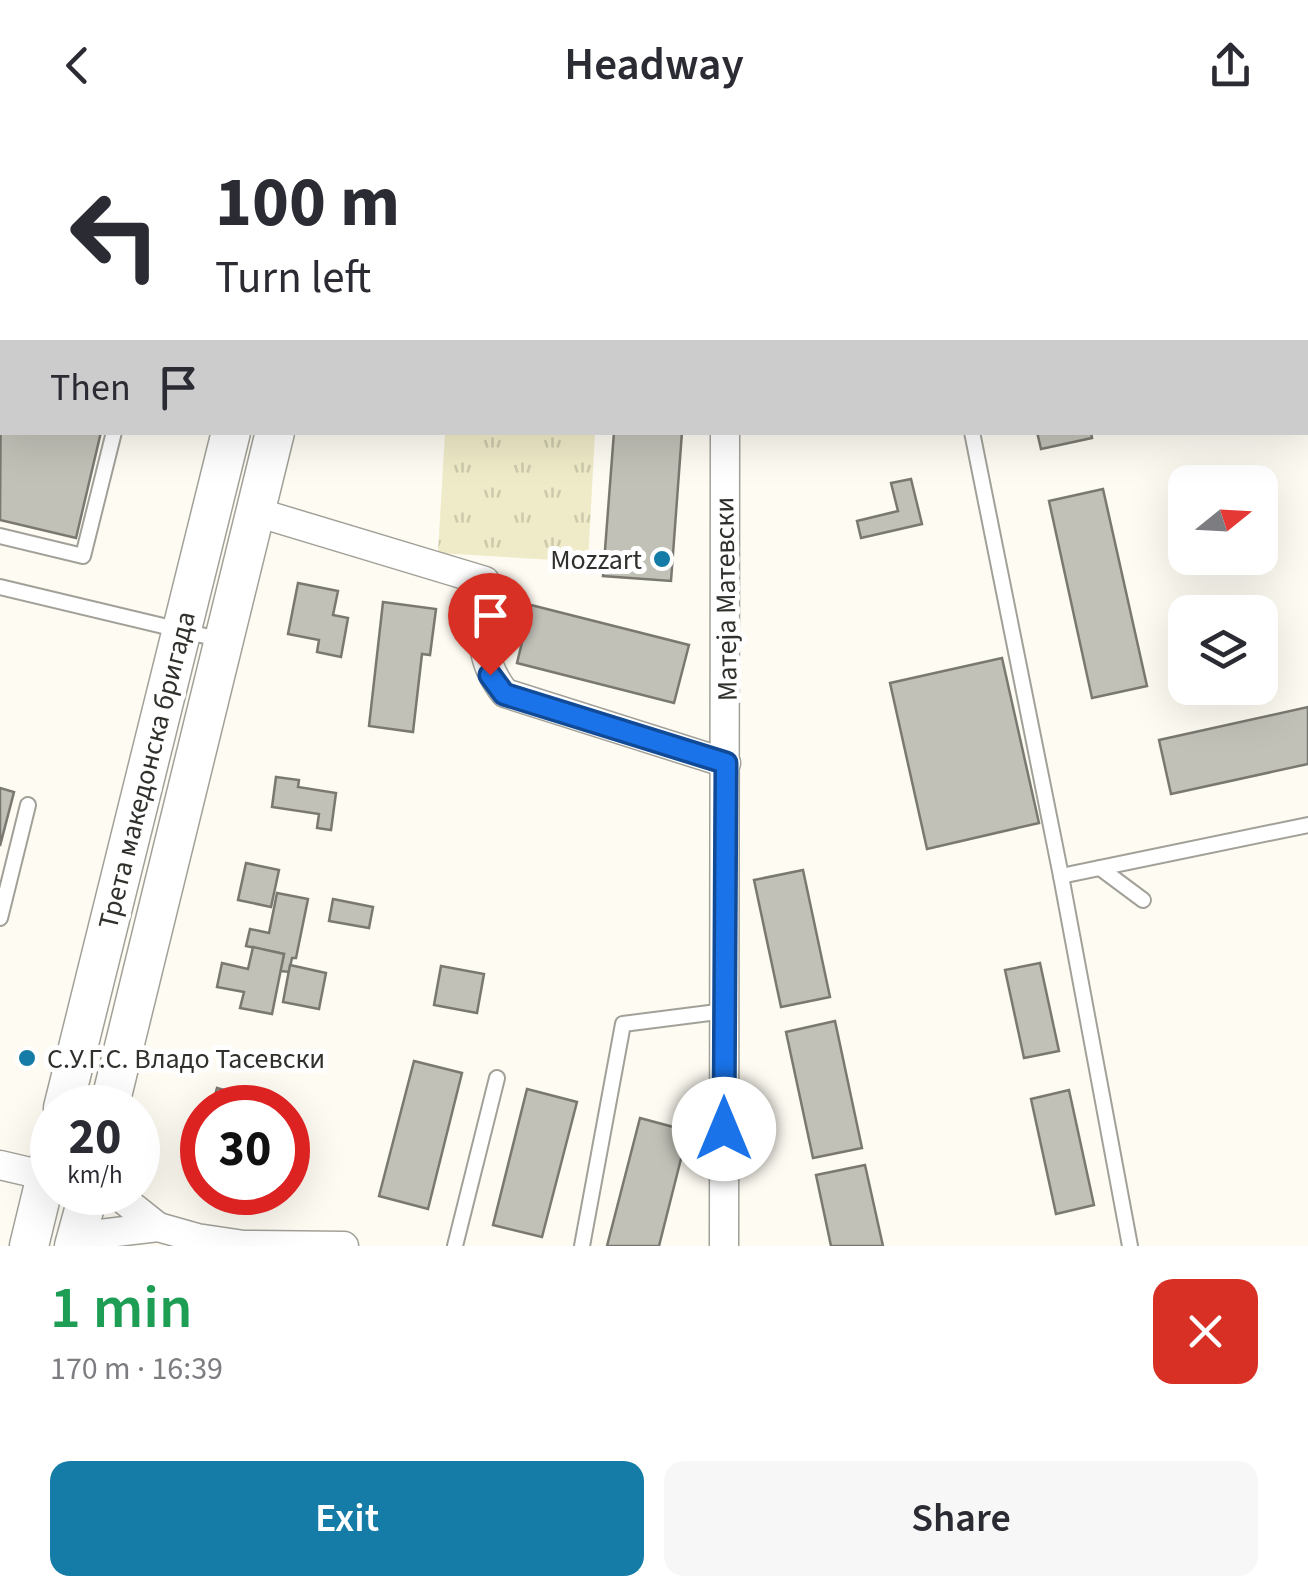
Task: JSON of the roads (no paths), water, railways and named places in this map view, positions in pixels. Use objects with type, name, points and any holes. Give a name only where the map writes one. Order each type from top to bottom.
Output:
[{"type":"street","name":"Трета македонска бригада","points":[[69,1085],[230,435]]},
{"type":"street","name":"Трета македонска бригада","points":[[115,1085],[274,435]]},
{"type":"street","name":"Матеја Матевски","points":[[724,1246],[725,435]]},
{"type":"street","points":[[256,512],[485,581],[482,642],[490,675],[504,694],[726,763]]},
{"type":"street","points":[[0,1164],[30,1163]]},
{"type":"street","points":[[28,1246],[36,1215]]},
{"type":"street","points":[[74,1246],[82,1215]]},
{"type":"street","points":[[142,1215],[158,1228]]},
{"type":"street","points":[[85,1246],[100,1234],[158,1228],[244,1245],[344,1246]]},
{"type":"lane","points":[[0,536],[83,556],[113,435]]},
{"type":"lane","points":[[973,435],[1062,876],[1130,1246]]},
{"type":"lane","points":[[0,587],[222,640]]},
{"type":"lane","points":[[0,918],[28,805]]},
{"type":"lane","points":[[1062,876],[1308,825]]},
{"type":"lane","points":[[1100,868],[1144,900]]},
{"type":"lane","points":[[582,1246],[623,1024],[725,1011]]},
{"type":"lane","points":[[455,1246],[497,1078]]},
{"type":"place","name":"Mozzart","points":[[662,559]]},
{"type":"place","name":"С.У.Г.С. Владо Тасевски","points":[[27,1058]]}]
